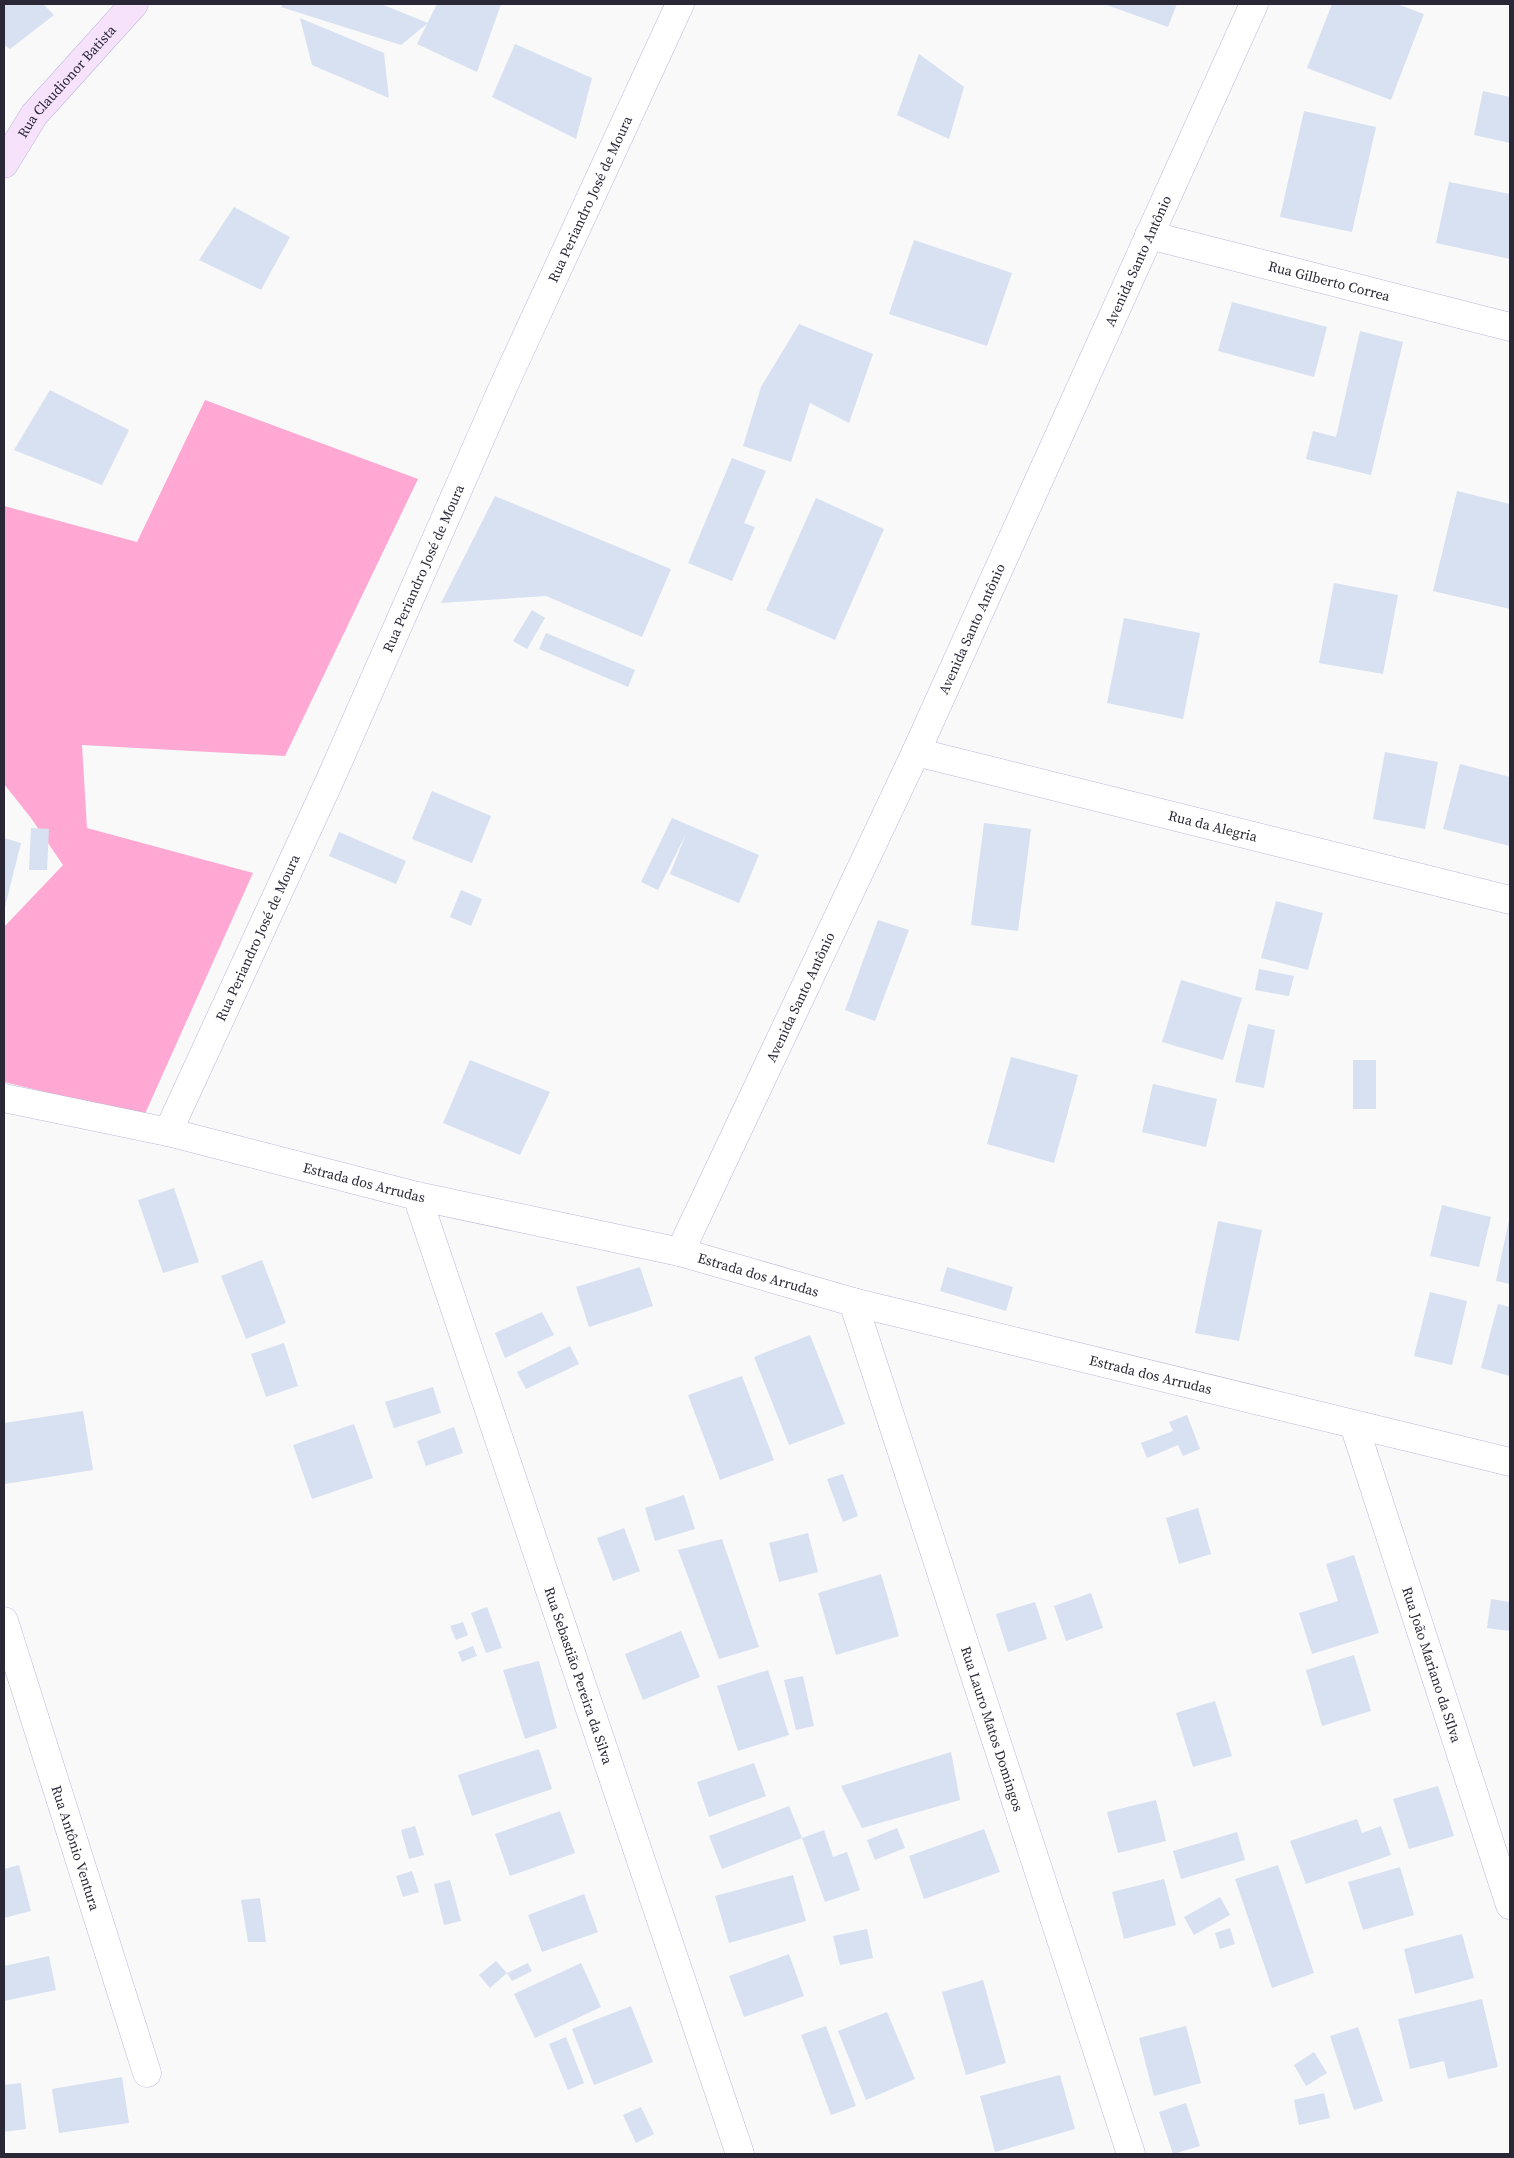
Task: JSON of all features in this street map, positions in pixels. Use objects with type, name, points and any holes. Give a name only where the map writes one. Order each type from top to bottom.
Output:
[{"type":"main road","name":"Rua Claudionor Batista","points":[[4,164],[34,116],[134,4]]},
{"type":"street","name":"Rua Periandro José de Moura","points":[[168,1132],[330,780],[504,386],[680,4]]},
{"type":"street","name":"Avenida Santo Antônio","points":[[680,1252],[916,752],[1254,4]]},
{"type":"street","name":"Rua Gilberto Correa","points":[[1149,235],[1510,327]]},
{"type":"street","name":"Rua da Alegria","points":[[916,752],[1510,900]]},
{"type":"street","name":"Estrada dos Arrudas","points":[[4,1098],[168,1132],[417,1196],[680,1252],[853,1302],[1510,1462]]},
{"type":"street","name":"Rua Sebastião Pereira da Silva","points":[[417,1196],[740,2154]]},
{"type":"street","name":"Rua Lauro Matos Domingos","points":[[853,1302],[1131,2154]]},
{"type":"street","name":"Rua João Mariano da SIlva","points":[[1354,1424],[1510,1905]]},
{"type":"street","name":"Rua Antônio Ventura","points":[[4,1621],[147,2073]]},
{"type":"shaded area","points":[[205,400],[418,479],[285,756],[82,745],[87,828],[253,873],[144,1116],[4,1082],[4,927],[63,865],[31,818],[4,784],[4,506],[137,542]]},
{"type":"building","points":[[4,4],[43,4],[54,15],[10,49],[4,45]]},
{"type":"building","points":[[283,4],[381,4],[428,23],[401,45],[281,7]]},
{"type":"building","points":[[437,4],[501,4],[477,72],[417,44]]},
{"type":"building","points":[[1104,4],[1177,4],[1168,27]]},
{"type":"building","points":[[1332,4],[1397,4],[1424,14],[1391,100],[1307,68]]},
{"type":"building","points":[[300,18],[384,53],[389,98],[312,65]]},
{"type":"building","points":[[515,44],[592,78],[576,139],[492,97]]},
{"type":"building","points":[[919,54],[964,87],[949,139],[897,115]]},
{"type":"building","points":[[1483,91],[1510,97],[1510,143],[1474,135]]},
{"type":"building","points":[[1304,111],[1376,127],[1352,232],[1280,217]]},
{"type":"building","points":[[1449,182],[1510,194],[1510,259],[1436,243]]},
{"type":"building","points":[[234,207],[290,237],[261,290],[199,260]]},
{"type":"building","points":[[914,240],[1012,273],[987,346],[889,314]]},
{"type":"building","points":[[1232,302],[1327,327],[1314,377],[1218,351]]},
{"type":"building","points":[[799,324],[873,354],[849,423],[810,403],[791,462],[743,446],[761,387]]},
{"type":"building","points":[[1360,331],[1403,342],[1371,475],[1306,459],[1313,431],[1336,437]]},
{"type":"building","points":[[50,390],[129,430],[102,485],[14,450]]},
{"type":"building","points":[[732,458],[766,471],[744,523],[755,527],[732,581],[688,563]]},
{"type":"building","points":[[1457,491],[1510,504],[1510,609],[1433,591]]},
{"type":"building","points":[[495,496],[671,569],[642,637],[546,596],[441,603]]},
{"type":"building","points":[[816,498],[884,529],[835,640],[766,610]]},
{"type":"building","points":[[1334,583],[1398,595],[1383,674],[1319,663]]},
{"type":"building","points":[[532,610],[545,618],[527,649],[513,641]]},
{"type":"building","points":[[1124,618],[1200,633],[1183,719],[1107,703]]},
{"type":"building","points":[[546,633],[635,670],[628,687],[539,649]]},
{"type":"building","points":[[1385,752],[1438,762],[1425,829],[1373,819]]},
{"type":"building","points":[[1460,764],[1510,777],[1510,846],[1443,829]]},
{"type":"building","points":[[432,791],[491,816],[472,863],[412,839]]},
{"type":"building","points":[[672,818],[759,855],[739,903],[670,874],[686,834],[658,890],[641,882]]},
{"type":"building","points":[[984,823],[1031,829],[1018,931],[971,925]]},
{"type":"building","points":[[31,828],[49,829],[47,870],[29,870]]},
{"type":"building","points":[[339,832],[406,861],[396,884],[329,856]]},
{"type":"building","points":[[4,838],[21,843],[4,911]]},
{"type":"building","points":[[461,890],[482,899],[471,926],[450,917]]},
{"type":"building","points":[[1276,901],[1323,913],[1308,970],[1261,958]]},
{"type":"building","points":[[878,920],[909,930],[875,1021],[845,1010]]},
{"type":"building","points":[[1259,969],[1294,976],[1289,996],[1255,990]]},
{"type":"building","points":[[1181,980],[1242,998],[1223,1060],[1162,1042]]},
{"type":"building","points":[[1248,1024],[1275,1030],[1264,1088],[1235,1082]]},
{"type":"building","points":[[1011,1057],[1078,1075],[1054,1163],[987,1144]]},
{"type":"building","points":[[470,1060],[550,1092],[520,1155],[443,1123]]},
{"type":"building","points":[[1353,1060],[1376,1060],[1376,1109],[1353,1109]]},
{"type":"building","points":[[1153,1084],[1217,1099],[1206,1147],[1142,1132]]},
{"type":"building","points":[[174,1188],[199,1262],[163,1273],[138,1200]]},
{"type":"building","points":[[1442,1205],[1491,1217],[1479,1267],[1430,1256]]},
{"type":"building","points":[[1510,1220],[1510,1284],[1496,1281]]},
{"type":"building","points":[[1218,1221],[1262,1230],[1239,1341],[1195,1333]]},
{"type":"building","points":[[262,1260],[286,1323],[246,1339],[221,1276]]},
{"type":"building","points":[[640,1267],[653,1306],[589,1327],[576,1287]]},
{"type":"building","points":[[947,1267],[1013,1287],[1006,1311],[940,1291]]},
{"type":"building","points":[[1430,1292],[1467,1301],[1452,1365],[1414,1356]]},
{"type":"building","points":[[1498,1304],[1510,1307],[1510,1376],[1481,1368]]},
{"type":"building","points":[[542,1312],[554,1335],[505,1358],[495,1333]]},
{"type":"building","points":[[810,1335],[845,1424],[789,1445],[754,1357]]},
{"type":"building","points":[[284,1343],[298,1386],[266,1397],[251,1354]]},
{"type":"building","points":[[570,1346],[579,1364],[526,1389],[517,1372]]},
{"type":"building","points":[[742,1376],[774,1460],[720,1480],[688,1395]]},
{"type":"building","points":[[433,1387],[441,1413],[394,1428],[385,1402]]},
{"type":"building","points":[[83,1411],[93,1470],[5,1484],[4,1423]]},
{"type":"building","points":[[1187,1415],[1200,1449],[1183,1456],[1178,1445],[1147,1458],[1141,1443],[1173,1431],[1169,1422]]},
{"type":"building","points":[[354,1424],[373,1478],[312,1499],[293,1445]]},
{"type":"building","points":[[454,1427],[463,1453],[426,1466],[417,1441]]},
{"type":"building","points":[[843,1474],[858,1516],[843,1522],[827,1479]]},
{"type":"building","points":[[684,1495],[695,1529],[655,1541],[645,1508]]},
{"type":"building","points":[[1198,1508],[1211,1554],[1179,1564],[1166,1518]]},
{"type":"building","points":[[624,1528],[640,1571],[613,1581],[597,1538]]},
{"type":"building","points":[[808,1533],[818,1572],[779,1582],[769,1543]]},
{"type":"building","points":[[722,1539],[759,1647],[719,1659],[678,1550]]},
{"type":"building","points":[[1354,1555],[1379,1633],[1312,1654],[1299,1613],[1338,1601],[1326,1564]]},
{"type":"building","points":[[881,1574],[899,1636],[836,1655],[818,1593]]},
{"type":"building","points":[[1091,1593],[1103,1628],[1066,1641],[1054,1606]]},
{"type":"building","points":[[1491,1599],[1510,1602],[1510,1631],[1487,1628]]},
{"type":"building","points":[[1035,1602],[1047,1639],[1008,1652],[996,1614]]},
{"type":"building","points":[[487,1607],[502,1648],[486,1653],[471,1613]]},
{"type":"building","points":[[463,1622],[468,1635],[456,1640],[450,1626]]},
{"type":"building","points":[[681,1631],[700,1677],[643,1700],[625,1654]]},
{"type":"building","points":[[473,1646],[477,1656],[462,1662],[458,1652]]},
{"type":"building","points":[[1354,1655],[1371,1711],[1322,1726],[1306,1670]]},
{"type":"building","points":[[539,1661],[557,1728],[525,1739],[503,1670]]},
{"type":"building","points":[[768,1670],[789,1735],[738,1751],[717,1686]]},
{"type":"building","points":[[803,1676],[814,1726],[796,1730],[784,1680]]},
{"type":"building","points":[[1215,1701],[1232,1756],[1193,1767],[1176,1713]]},
{"type":"building","points":[[539,1749],[552,1789],[472,1816],[458,1775]]},
{"type":"building","points":[[951,1752],[960,1800],[862,1828],[841,1786]]},
{"type":"building","points":[[754,1763],[766,1796],[709,1817],[697,1782]]},
{"type":"building","points":[[1438,1786],[1454,1836],[1409,1849],[1393,1799]]},
{"type":"building","points":[[1156,1800],[1166,1841],[1118,1853],[1107,1812]]},
{"type":"building","points":[[789,1806],[802,1838],[722,1869],[709,1836]]},
{"type":"building","points":[[560,1811],[575,1853],[510,1876],[495,1834]]},
{"type":"building","points":[[1357,1819],[1362,1833],[1381,1826],[1391,1855],[1306,1884],[1290,1841]]},
{"type":"building","points":[[415,1826],[424,1855],[409,1859],[401,1830]]},
{"type":"building","points":[[897,1828],[905,1848],[875,1860],[867,1840]]},
{"type":"building","points":[[984,1829],[1000,1872],[924,1899],[909,1856]]},
{"type":"building","points":[[824,1830],[833,1857],[847,1852],[860,1890],[825,1902],[802,1838]]},
{"type":"building","points":[[1237,1832],[1245,1860],[1181,1879],[1173,1851]]},
{"type":"building","points":[[19,1865],[31,1911],[4,1918],[4,1869]]},
{"type":"building","points":[[1278,1865],[1314,1973],[1272,1988],[1235,1879]]},
{"type":"building","points":[[1400,1867],[1414,1915],[1363,1930],[1348,1882]]},
{"type":"building","points":[[412,1871],[419,1892],[403,1897],[396,1876]]},
{"type":"building","points":[[793,1875],[806,1921],[729,1943],[715,1896]]},
{"type":"building","points":[[1164,1879],[1176,1925],[1124,1939],[1112,1892]]},
{"type":"building","points":[[450,1880],[461,1921],[444,1925],[434,1884]]},
{"type":"building","points":[[584,1894],[598,1932],[542,1952],[528,1915]]},
{"type":"building","points":[[1220,1897],[1230,1915],[1194,1935],[1184,1917]]},
{"type":"building","points":[[260,1898],[266,1942],[248,1942],[241,1900]]},
{"type":"building","points":[[1230,1928],[1235,1944],[1220,1949],[1215,1933]]},
{"type":"building","points":[[867,1929],[873,1958],[840,1965],[833,1936]]},
{"type":"building","points":[[1462,1934],[1474,1978],[1415,1994],[1404,1949]]},
{"type":"building","points":[[789,1954],[804,1996],[744,2017],[729,1976]]},
{"type":"building","points":[[49,1956],[56,1990],[4,2001],[4,1966]]},
{"type":"building","points":[[496,1961],[507,1973],[490,1988],[479,1975]]},
{"type":"building","points":[[528,1963],[532,1971],[512,1981],[507,1973]]},
{"type":"building","points":[[581,1963],[601,2007],[535,2038],[514,1994]]},
{"type":"building","points":[[983,1980],[1006,2063],[966,2075],[942,1992]]},
{"type":"building","points":[[1482,1999],[1498,2067],[1448,2079],[1444,2061],[1410,2069],[1398,2019]]},
{"type":"building","points":[[631,2006],[653,2062],[594,2085],[572,2029]]},
{"type":"building","points":[[887,2012],[915,2079],[866,2100],[838,2031]]},
{"type":"building","points":[[826,2026],[856,2106],[831,2115],[801,2035]]},
{"type":"building","points":[[1186,2026],[1201,2083],[1154,2096],[1139,2038]]},
{"type":"building","points":[[1358,2027],[1383,2101],[1354,2110],[1330,2036]]},
{"type":"building","points":[[566,2037],[584,2083],[568,2090],[549,2044]]},
{"type":"building","points":[[1314,2052],[1327,2073],[1306,2086],[1294,2065]]},
{"type":"building","points":[[1060,2075],[1075,2129],[995,2152],[980,2096]]},
{"type":"building","points":[[122,2077],[129,2123],[59,2133],[52,2089]]},
{"type":"building","points":[[21,2083],[26,2129],[4,2132],[4,2085]]},
{"type":"building","points":[[1324,2093],[1330,2118],[1299,2125],[1294,2100]]},
{"type":"building","points":[[1186,2103],[1200,2146],[1173,2154],[1159,2112]]},
{"type":"building","points":[[641,2107],[654,2134],[636,2143],[623,2115]]}]
